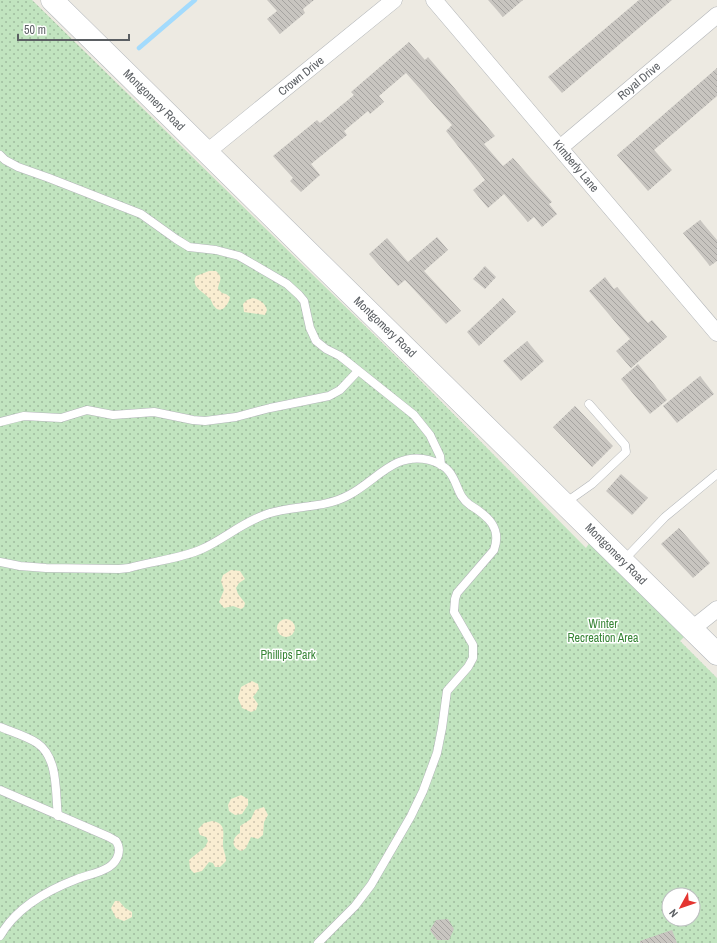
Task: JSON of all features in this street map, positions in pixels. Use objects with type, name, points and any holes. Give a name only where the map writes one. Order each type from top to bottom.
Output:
[{"type":"street","name":"Montgomery Road","points":[[52,0],[717,654]]},
{"type":"street","name":"Crown Drive","points":[[207,152],[394,0]]},
{"type":"street","name":"Kimberly Lane","points":[[434,0],[714,323]]},
{"type":"street","name":"Royal Drive","points":[[561,147],[717,15]]},
{"type":"street","points":[[692,629],[717,609]]},
{"type":"lane","points":[[0,154],[5,160],[18,167],[137,212],[190,247],[216,250],[239,256],[287,284],[304,302],[310,328],[316,340],[326,349],[340,356],[401,404],[424,425],[440,456],[441,465]]},
{"type":"lane","points":[[0,422],[24,416],[61,418],[88,410],[113,415],[154,412],[193,420],[216,420],[329,396],[340,390],[358,371]]},
{"type":"lane","points":[[564,503],[592,484],[626,452],[625,445],[589,404]]},
{"type":"lane","points":[[0,562],[20,566],[46,568],[129,568],[200,550],[267,514],[342,499],[356,491],[388,467],[402,460],[422,459],[441,465],[453,475],[463,498],[488,517],[496,532],[496,544],[494,550],[457,593],[453,605],[457,619],[473,645],[473,658],[468,667],[447,691],[442,728],[433,766],[411,816],[365,894],[318,943]]},
{"type":"lane","points":[[623,561],[665,517],[717,474]]},
{"type":"lane","points":[[0,727],[38,744],[48,754],[53,771],[58,816]]},
{"type":"lane","points":[[0,790],[116,841],[119,846],[118,856],[109,867],[65,883],[35,901],[11,920],[0,936]]},
{"type":"green space","name":"Phillips Park","points":[[0,0],[32,0],[408,368],[586,548],[592,539],[692,629],[680,641],[717,678],[717,943],[0,943]]},
{"type":"sand","points":[[209,271],[216,271],[218,273],[220,280],[218,289],[230,297],[226,306],[219,310],[213,305],[210,299],[198,289],[195,283],[196,276]]},
{"type":"sand","points":[[253,298],[265,305],[267,310],[265,315],[244,312],[243,304],[247,300]]},
{"type":"sand","points":[[231,570],[240,571],[245,579],[239,583],[236,588],[238,594],[245,603],[244,607],[241,609],[233,606],[224,608],[219,602],[224,590],[221,581],[223,575]]},
{"type":"sand","points":[[282,619],[290,619],[295,624],[293,635],[290,637],[282,637],[277,632],[277,624]]},
{"type":"sand","points":[[252,681],[258,684],[259,689],[253,697],[258,704],[256,710],[251,712],[242,708],[238,698],[241,687]]},
{"type":"sand","points":[[241,795],[248,799],[248,805],[242,814],[235,815],[229,811],[228,805],[231,799]]},
{"type":"sand","points":[[264,807],[268,815],[264,822],[263,835],[258,839],[251,837],[246,848],[242,851],[238,850],[234,846],[234,840],[240,833],[240,826],[251,819],[255,810]]},
{"type":"sand","points":[[212,821],[217,822],[222,827],[223,847],[226,861],[220,867],[215,867],[213,863],[209,862],[202,871],[194,873],[190,869],[189,860],[205,847],[208,841],[206,837],[200,835],[198,829],[204,823]]},
{"type":"sand","points":[[115,901],[119,901],[125,908],[132,912],[132,917],[124,921],[116,918],[111,908]]},
{"type":"building","points":[[267,0],[314,0],[303,9],[305,13],[280,34],[267,19],[277,11]]},
{"type":"building","points":[[488,0],[523,0],[503,17]]},
{"type":"building","points":[[639,0],[672,0],[562,93],[548,77]]},
{"type":"building","points":[[409,42],[425,60],[428,57],[495,136],[484,144],[503,166],[513,158],[552,202],[549,204],[557,214],[542,227],[534,217],[528,222],[504,194],[488,208],[473,190],[485,180],[446,131],[452,125],[406,73],[379,96],[384,102],[370,114],[368,111],[344,131],[347,135],[311,164],[320,175],[301,192],[290,181],[293,178],[273,156],[317,120],[320,123],[354,95],[351,92]]},
{"type":"building","points":[[717,68],[717,96],[654,150],[672,170],[648,191],[617,155]]},
{"type":"building","points":[[700,220],[717,240],[717,261],[710,266],[683,233]]},
{"type":"building","points":[[437,237],[448,250],[424,271],[461,311],[446,324],[405,280],[398,286],[369,254],[387,238],[408,262]]},
{"type":"building","points":[[485,266],[496,277],[485,289],[473,279]]},
{"type":"building","points":[[605,277],[614,289],[617,287],[648,323],[652,320],[667,337],[631,368],[616,351],[630,339],[589,291]]},
{"type":"building","points":[[503,298],[516,312],[479,346],[467,332]]},
{"type":"building","points":[[527,341],[544,361],[521,381],[503,361]]},
{"type":"building","points":[[638,364],[667,400],[650,414],[621,379]]},
{"type":"building","points":[[700,376],[714,394],[677,423],[663,406]]},
{"type":"building","points":[[575,406],[613,446],[592,467],[553,427]]},
{"type":"building","points":[[621,474],[648,498],[632,515],[606,491]]},
{"type":"building","points":[[679,528],[710,563],[693,578],[661,544]]},
{"type":"building","points":[[448,919],[454,929],[449,940],[437,940],[430,930],[436,920]]},
{"type":"building","points":[[672,930],[677,943],[640,943],[640,941]]},
{"type":"waterway","points":[[139,48],[195,0]]},
{"type":"park label","name":"Winter Recreation Area","points":[[603,631]]}]
